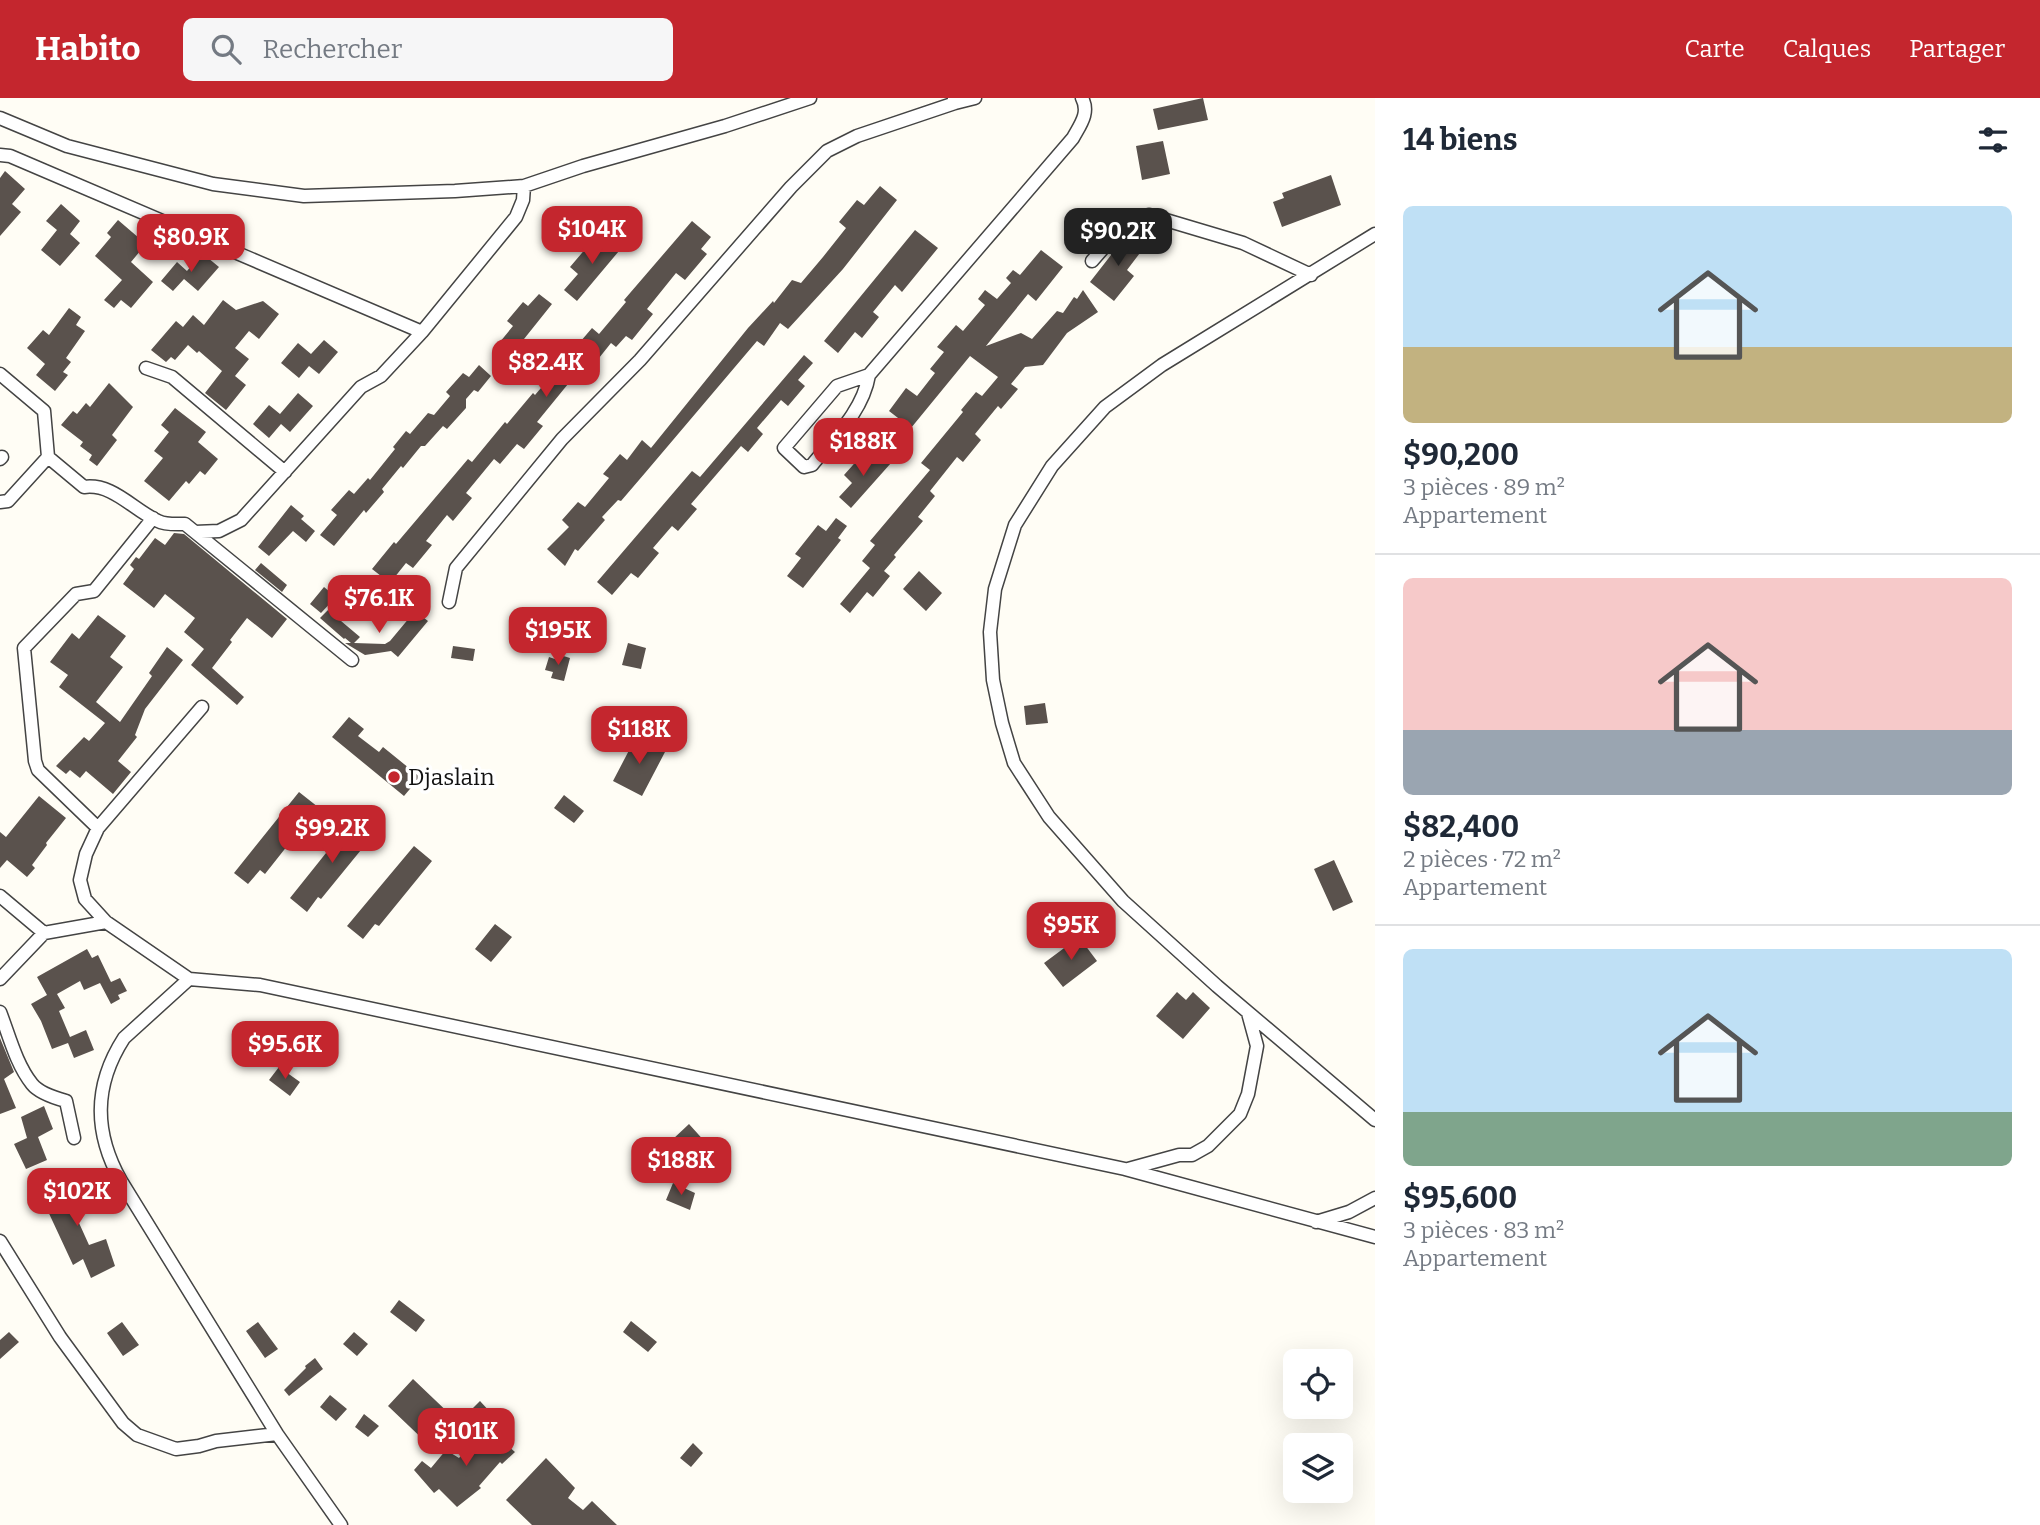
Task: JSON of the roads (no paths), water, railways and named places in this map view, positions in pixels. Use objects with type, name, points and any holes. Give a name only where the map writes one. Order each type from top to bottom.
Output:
[{"type":"street","points":[[0,118],[67,146],[214,184],[304,195],[455,191],[524,186],[810,98]]},
{"type":"street","points":[[449,601],[456,568],[562,439],[640,360],[791,187],[827,151],[857,136],[955,100],[975,98]]},
{"type":"street","points":[[869,375],[867,391],[855,411],[812,465],[804,467],[784,447],[793,435],[837,387],[869,375],[1073,138],[1084,119],[1087,106],[1083,98]]},
{"type":"street","points":[[0,155],[10,156],[422,332]]},
{"type":"street","points":[[195,532],[219,531],[241,520],[361,387],[381,376],[422,332],[516,217],[523,200],[524,186]]},
{"type":"street","points":[[1092,261],[1127,221],[1149,215],[1243,243],[1311,275]]},
{"type":"street","points":[[1375,234],[1162,365],[1105,407],[1052,466],[1016,525],[996,589],[990,632],[993,680],[1014,763],[1049,817],[1123,901],[1375,1120]]},
{"type":"street","points":[[146,368],[172,377],[285,472]]},
{"type":"street","points":[[0,374],[44,411],[48,457],[84,487],[95,486],[113,493],[160,523],[185,524],[352,660]]},
{"type":"street","points":[[0,502],[8,501],[48,457]]},
{"type":"street","points":[[98,828],[38,769],[24,648],[76,594],[94,591],[153,518]]},
{"type":"street","points":[[202,708],[98,828],[86,854],[80,880],[85,899],[106,922],[189,979],[260,985],[1125,1169],[1375,1237]]},
{"type":"street","points":[[0,896],[44,933]]},
{"type":"street","points":[[0,979],[44,933],[106,922]]},
{"type":"street","points":[[189,979],[124,1038],[116,1050],[106,1074],[100,1102],[102,1137],[110,1161],[121,1181],[277,1434],[341,1525]]},
{"type":"street","points":[[0,1012],[33,1085],[54,1098],[66,1101],[74,1138]]},
{"type":"street","points":[[1125,1169],[1192,1154],[1208,1146],[1240,1114],[1248,1094],[1256,1046],[1248,1012]]},
{"type":"street","points":[[1316,1222],[1349,1212],[1375,1198]]},
{"type":"street","points":[[0,1241],[60,1337],[123,1423],[137,1435],[176,1449],[277,1434]]},
{"type":"place","name":"Djaslain","points":[[394,777]]}]
